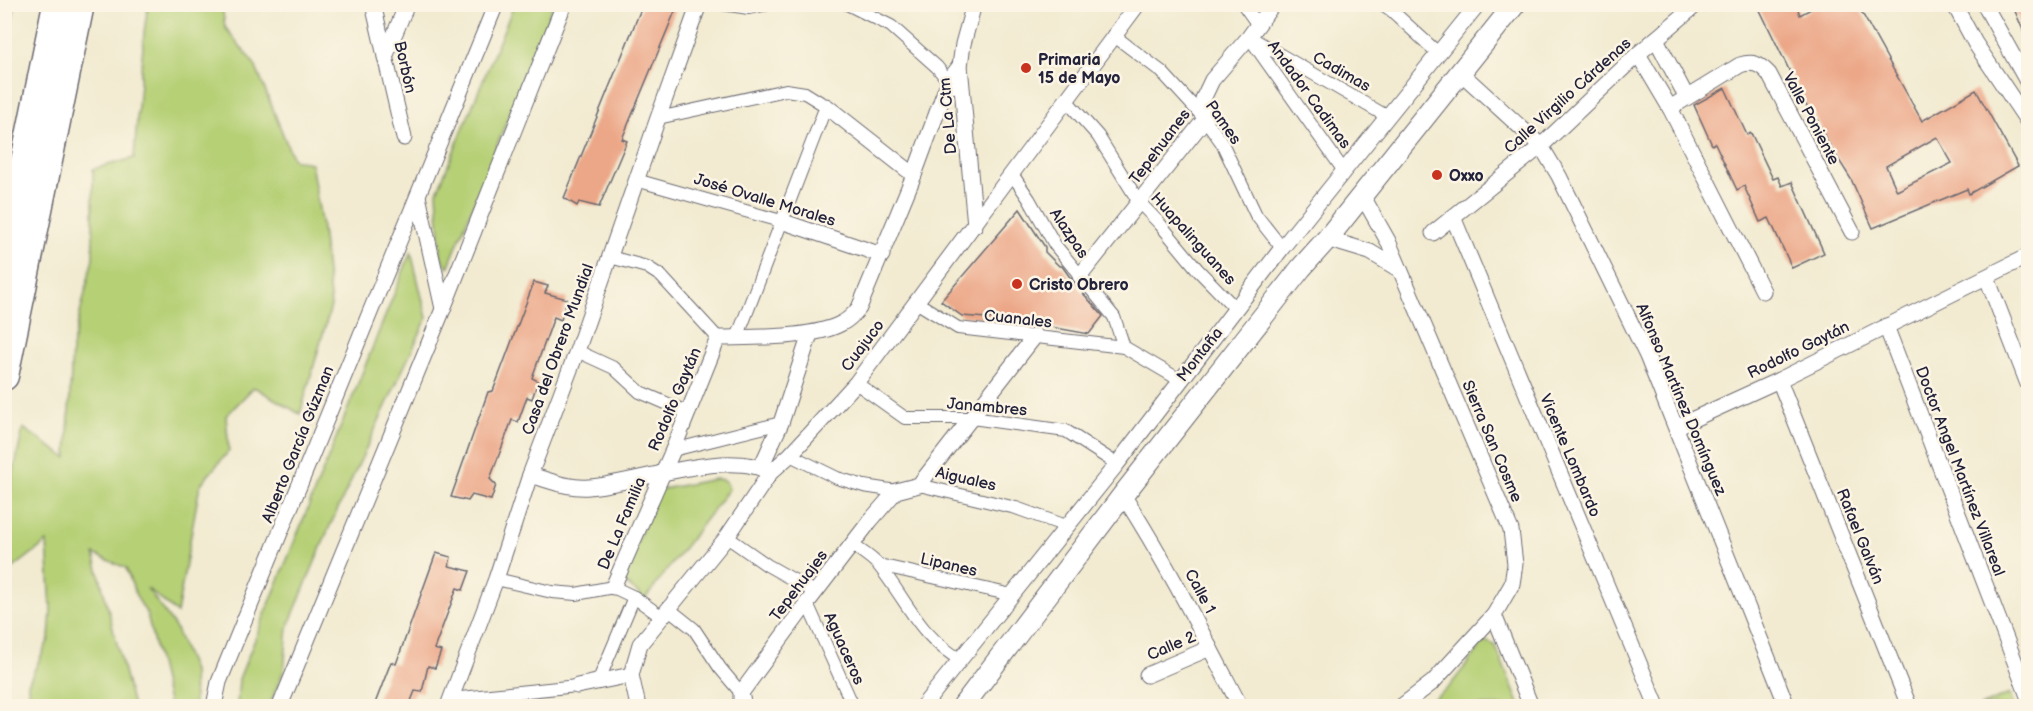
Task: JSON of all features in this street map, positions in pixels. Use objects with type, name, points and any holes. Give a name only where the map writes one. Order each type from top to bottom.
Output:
[{"type":"highway","points":[[4,264],[57,4]]},
{"type":"highway","points":[[4,376],[80,4]]},
{"type":"main road","name":"Montaña","points":[[963,706],[1123,495],[1301,268],[1327,239],[1515,4]]},
{"type":"street","name":"Borbón","points":[[373,4],[404,138]]},
{"type":"street","points":[[385,57],[407,4]]},
{"type":"street","name":"Alberto García Gúzman","points":[[214,706],[219,682],[496,4]]},
{"type":"street","points":[[280,706],[443,309],[564,4]]},
{"type":"street","name":"Casa del Obrero Mundial","points":[[450,703],[699,4]]},
{"type":"street","points":[[722,4],[749,8],[769,4]]},
{"type":"street","points":[[847,4],[891,26],[937,66],[963,103]]},
{"type":"street","name":"De La Ctm","points":[[974,4],[963,44],[960,66],[975,225]]},
{"type":"street","name":"Cuajuco","points":[[638,706],[634,696],[632,675],[640,644],[727,537],[765,470],[790,455],[856,383],[1138,4]]},
{"type":"street","name":"Cadimas","points":[[1243,4],[1253,31],[1388,117]]},
{"type":"street","name":"Tepehuanes","points":[[1080,276],[1205,119],[1203,99],[1212,81],[1273,4]]},
{"type":"street","points":[[1382,4],[1439,54]]},
{"type":"street","name":"Montaña","points":[[923,706],[1117,464],[1282,248],[1478,4]]},
{"type":"street","name":"Calle Virgilio Cárdenas","points":[[1433,233],[1541,147],[1638,54],[1697,4]]},
{"type":"street","points":[[1954,4],[1975,43],[2028,122]]},
{"type":"street","points":[[1984,4],[2028,83]]},
{"type":"street","name":"Andador Cadimas","points":[[1253,31],[1344,171]]},
{"type":"street","name":"Pames","points":[[1113,35],[1162,72],[1205,119],[1222,143],[1256,215],[1282,248]]},
{"type":"street","points":[[1656,39],[1686,96]]},
{"type":"street","points":[[1638,54],[1670,108],[1763,291]]},
{"type":"street","name":"Valle Poniente","points":[[1670,108],[1686,96],[1740,65],[1749,62],[1763,68],[1769,74],[1852,232]]},
{"type":"street","points":[[610,257],[647,267],[661,276],[718,338],[810,333],[841,324],[859,308],[914,175],[949,80],[960,66]]},
{"type":"street","name":"Alfonso Martínez Domínguez","points":[[1461,73],[1541,147],[1559,176],[1642,345],[1787,706]]},
{"type":"street","points":[[658,118],[786,90],[805,93],[826,106],[914,175]]},
{"type":"street","name":"Huapalinguanes","points":[[1067,101],[1098,136],[1139,202],[1198,270],[1236,308]]},
{"type":"street","points":[[736,338],[826,106]]},
{"type":"street","name":"Alazpas","points":[[1012,174],[1029,199],[1054,245],[1114,317],[1124,347]]},
{"type":"street","name":"José Ovalle Morales","points":[[636,180],[781,221],[882,255]]},
{"type":"street","name":"Sierra San Cosme","points":[[1362,195],[1388,241],[1510,530],[1515,564],[1512,584],[1494,615],[1433,682],[1402,706]]},
{"type":"street","points":[[418,196],[443,309]]},
{"type":"street","name":"Vicente Lombardo","points":[[1453,217],[1657,706]]},
{"type":"street","points":[[1327,239],[1370,252],[1400,270]]},
{"type":"street","points":[[1282,248],[1301,268]]},
{"type":"street","name":"Rodolfo Gaytán","points":[[1676,426],[1779,380],[2028,256]]},
{"type":"street","points":[[1987,278],[2028,384]]},
{"type":"street","name":"Cuanales","points":[[916,302],[958,328],[1124,347]]},
{"type":"street","name":"Doctor Angel Martínez Villareal","points":[[1886,326],[2028,696]]},
{"type":"street","points":[[530,475],[588,488],[662,472],[739,463],[765,470],[810,333]]},
{"type":"street","points":[[919,485],[1035,336]]},
{"type":"street","name":"Rodolfo Gaytán","points":[[662,472],[718,338]]},
{"type":"street","points":[[1124,347],[1180,380]]},
{"type":"street","points":[[577,351],[614,368],[640,392],[688,413]]},
{"type":"street","name":"Rafael Galván","points":[[1779,380],[1910,706]]},
{"type":"street","name":"Janambres","points":[[856,383],[905,418],[972,418],[1066,432],[1117,464]]},
{"type":"street","points":[[673,450],[781,423]]},
{"type":"street","points":[[1140,433],[1160,449]]},
{"type":"street","name":"Aiguales","points":[[790,455],[837,478],[864,486],[896,492],[919,485],[1016,508],[1066,526]]},
{"type":"street","name":"De La Familia","points":[[613,587],[662,472]]},
{"type":"street","name":"Tepehuajes","points":[[743,702],[811,597],[851,544],[896,492]]},
{"type":"street","name":"Calle 1","points":[[1123,495],[1150,536],[1240,706]]},
{"type":"street","name":"Aguaceros","points":[[727,537],[811,597],[853,706]]},
{"type":"street","name":"Lipanes","points":[[851,544],[879,565],[926,633],[945,651],[961,660]]},
{"type":"street","name":"Lipanes","points":[[879,565],[1012,595]]},
{"type":"street","points":[[496,579],[552,592],[576,594],[613,587],[634,597],[694,629],[743,702]]},
{"type":"street","points":[[598,682],[634,597]]},
{"type":"street","points":[[1494,615],[1531,706]]},
{"type":"street","name":"Calle 2","points":[[1147,675],[1210,648]]},
{"type":"street","points":[[450,703],[578,686],[632,675]]},
{"type":"green space","points":[[4,5],[15,5],[5,52]]},
{"type":"green space","points":[[148,5],[222,5],[225,27],[255,65],[293,159],[311,163],[321,221],[331,306],[300,414],[254,387],[226,416],[229,451],[200,485],[177,613],[147,588],[175,627],[193,671],[194,706],[169,706],[147,614],[137,598],[126,568],[94,554],[133,706],[29,706],[28,684],[49,639],[51,610],[47,542],[8,572],[10,490],[23,428],[67,458],[72,348],[93,258],[93,169],[134,158]]},
{"type":"green space","points":[[514,5],[553,5],[448,268],[441,256],[437,192]]},
{"type":"green space","points":[[411,252],[427,318],[329,528],[288,627],[284,670],[269,706],[237,706],[239,679]]},
{"type":"green space","points":[[715,479],[725,481],[729,489],[645,599],[622,580],[658,490]]},
{"type":"green space","points":[[1485,641],[1495,645],[1520,706],[1424,706],[1449,687]]},
{"type":"green space","points":[[2010,694],[2014,706],[1980,706]]},
{"type":"building","points":[[643,4],[678,4],[622,139],[627,141],[599,207],[579,202],[577,206],[564,198]]},
{"type":"building","points":[[1757,4],[1796,4],[1800,15],[1820,4],[1857,4],[1922,121],[1976,90],[2018,166],[1969,194],[1967,189],[1873,228],[1851,179],[1828,143],[1814,113],[1811,115]],"holes":[[[1937,137],[1952,163],[1897,191],[1886,166]]]},
{"type":"building","points":[[2012,4],[2028,4],[2028,42]]},
{"type":"building","points":[[1725,88],[1747,135],[1751,133],[1773,179],[1778,177],[1782,186],[1792,182],[1824,253],[1792,268],[1769,218],[1760,222],[1744,186],[1737,190],[1715,143],[1712,145],[1694,105]]},
{"type":"building","name":"Cristo Obrero","points":[[1020,209],[1045,247],[1045,252],[1059,266],[1062,266],[1103,316],[1089,334],[1012,320],[962,316],[941,301]]},
{"type":"building","points":[[534,282],[548,286],[545,293],[567,299],[561,320],[554,317],[532,378],[538,381],[532,399],[527,397],[518,422],[512,420],[490,479],[496,485],[491,500],[472,495],[468,501],[451,497],[488,392],[493,391]]},
{"type":"building","points":[[436,553],[451,557],[449,566],[470,571],[463,590],[457,588],[434,649],[441,651],[435,668],[428,666],[422,692],[415,691],[409,706],[374,706],[391,662],[396,664]]},
{"type":"place","name":"Primaria 15 de Mayo","points":[[1026,68]]},
{"type":"place","name":"Oxxo","points":[[1437,175]]},
{"type":"place","name":"Cristo Obrero","points":[[1017,284]]}]
